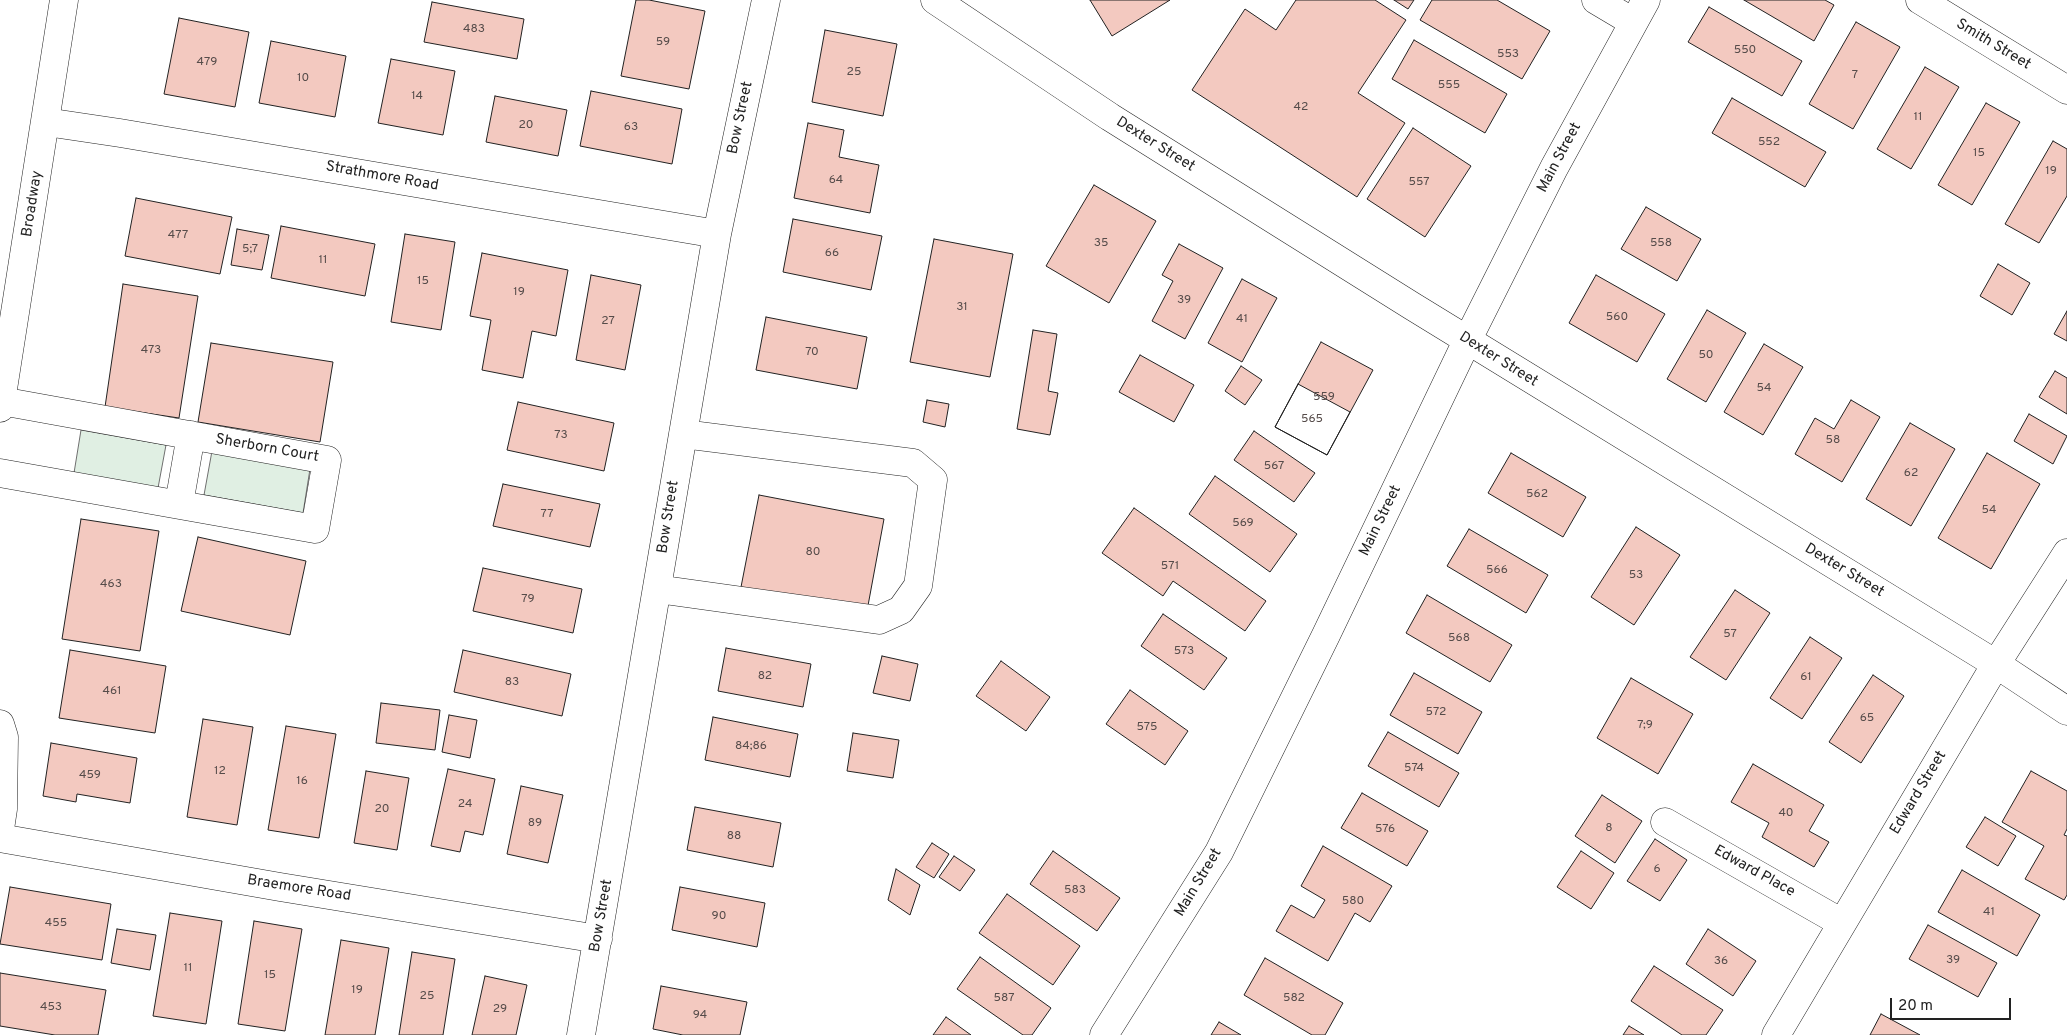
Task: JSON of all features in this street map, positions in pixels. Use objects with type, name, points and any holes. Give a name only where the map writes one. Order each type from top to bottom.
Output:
[{"type":"street","name":"Broadway","points":[[1,405],[64,0]]},
{"type":"street","name":"Bow Street","points":[[581,1035],[717,234],[766,0]]},
{"type":"street","name":"Dexter Street","points":[[935,0],[1110,117],[1467,341],[1996,664],[2067,711]]},
{"type":"street","points":[[1596,0],[1640,11]]},
{"type":"street","name":"Smith Street","points":[[1920,0],[2067,90]]},
{"type":"street","name":"Main Street","points":[[1104,1035],[1219,852],[1326,635],[1467,341],[1554,168],[1640,11]]},
{"type":"street","name":"Strathmore Road","points":[[46,122],[120,132],[717,234]]},
{"type":"street","name":"Sherborn Court","points":[[0,472],[315,529],[327,460],[1,405]]},
{"type":"street","points":[[657,589],[879,620],[900,610],[918,586],[933,480],[913,463],[683,434]]},
{"type":"street","points":[[179,504],[191,436]]},
{"type":"street","name":"Edward Street","points":[[1776,1035],[1996,664],[2067,553]]},
{"type":"street","points":[[0,724],[4,737],[3,809],[0,829]]},
{"type":"street","name":"Edward Place","points":[[1665,822],[1842,923]]},
{"type":"street","name":"Braemore Road","points":[[0,838],[280,887],[598,938]]},
{"type":"green space","points":[[81,430],[166,445],[158,488],[74,473]]},
{"type":"green space","points":[[212,451],[310,469],[303,513],[204,495]]},
{"type":"building","points":[[636,0],[649,0],[705,11],[689,89],[621,76]]},
{"type":"building","points":[[1090,0],[1170,0],[1112,36]]},
{"type":"building","points":[[1296,0],[1375,0],[1406,20],[1358,93],[1405,123],[1357,197],[1192,90],[1245,9],[1276,30]]},
{"type":"building","points":[[1394,0],[1414,0],[1408,9]]},
{"type":"building","points":[[1432,0],[1497,0],[1550,31],[1522,79],[1420,20]]},
{"type":"building","points":[[1744,0],[1825,0],[1834,5],[1814,41]]},
{"type":"building","points":[[432,2],[524,19],[517,59],[424,42]]},
{"type":"building","points":[[1709,7],[1802,61],[1782,96],[1688,42]]},
{"type":"building","points":[[179,18],[249,32],[235,107],[164,94]]},
{"type":"building","points":[[1856,22],[1900,47],[1853,129],[1809,104]]},
{"type":"building","points":[[825,30],[897,44],[883,116],[812,102]]},
{"type":"building","points":[[1414,40],[1507,94],[1485,133],[1392,79]]},
{"type":"building","points":[[271,41],[346,56],[335,117],[259,103]]},
{"type":"building","points":[[391,59],[455,71],[443,135],[378,123]]},
{"type":"building","points":[[1925,67],[1959,87],[1911,169],[1877,149]]},
{"type":"building","points":[[591,91],[682,109],[672,164],[580,146]]},
{"type":"building","points":[[495,96],[567,110],[558,156],[486,142]]},
{"type":"building","points":[[1732,98],[1826,152],[1805,187],[1712,133]]},
{"type":"building","points":[[1986,103],[2020,122],[1972,205],[1938,185]]},
{"type":"building","points":[[808,123],[844,130],[839,157],[879,165],[870,213],[794,198]]},
{"type":"building","points":[[1413,128],[1471,166],[1425,237],[1367,199]]},
{"type":"building","points":[[2053,141],[2067,149],[2067,196],[2039,243],[2005,224]]},
{"type":"building","points":[[1094,185],[1156,221],[1109,303],[1046,266]]},
{"type":"building","points":[[136,198],[232,217],[220,274],[125,256]]},
{"type":"building","points":[[1646,207],[1701,239],[1677,281],[1621,249]]},
{"type":"building","points":[[793,219],[882,236],[871,290],[783,272]]},
{"type":"building","points":[[281,226],[375,244],[365,296],[271,278]]},
{"type":"building","points":[[237,229],[269,235],[262,270],[231,265]]},
{"type":"building","points":[[405,234],[455,242],[441,330],[391,322]]},
{"type":"building","points":[[934,239],[1013,254],[990,377],[910,362]]},
{"type":"building","points":[[1179,244],[1223,268],[1185,339],[1152,321],[1173,281],[1162,275]]},
{"type":"building","points":[[482,253],[568,270],[556,336],[532,331],[523,378],[482,370],[491,320],[470,316]]},
{"type":"building","points":[[1998,264],[2030,283],[2012,315],[1980,296]]},
{"type":"building","points":[[591,275],[641,285],[625,370],[576,360]]},
{"type":"building","points":[[1596,275],[1665,314],[1637,362],[1569,323]]},
{"type":"building","points":[[1242,279],[1277,298],[1242,362],[1208,343]]},
{"type":"building","points":[[123,284],[198,296],[179,418],[105,407]]},
{"type":"building","points":[[1707,310],[1746,333],[1706,402],[1667,379]]},
{"type":"building","points":[[2067,311],[2067,341],[2054,334]]},
{"type":"building","points":[[766,317],[867,337],[857,389],[756,370]]},
{"type":"building","points":[[1033,330],[1057,334],[1048,391],[1058,393],[1050,435],[1017,429]]},
{"type":"building","points":[[1321,342],[1373,370],[1327,455],[1275,427]]},
{"type":"building","points":[[211,343],[333,362],[320,442],[198,422]]},
{"type":"building","points":[[1764,344],[1803,367],[1763,435],[1724,412]]},
{"type":"building","points":[[1140,355],[1194,385],[1174,422],[1119,392]]},
{"type":"building","points":[[1241,366],[1262,380],[1245,405],[1225,391]]},
{"type":"building","points":[[2055,371],[2067,378],[2067,414],[2039,397]]},
{"type":"building","points":[[1298,384],[1350,412],[1327,455],[1275,427]]},
{"type":"building","points":[[927,400],[949,404],[945,427],[923,422]]},
{"type":"building","points":[[1851,400],[1880,417],[1842,482],[1795,454],[1815,418],[1834,429]]},
{"type":"building","points":[[518,402],[614,423],[604,471],[507,450]]},
{"type":"building","points":[[2029,414],[2067,436],[2053,464],[2014,441]]},
{"type":"building","points":[[1910,423],[1955,449],[1911,526],[1866,499]]},
{"type":"building","points":[[1254,431],[1315,473],[1294,502],[1234,460]]},
{"type":"building","points":[[1511,453],[1586,497],[1563,537],[1488,493]]},
{"type":"building","points":[[1987,453],[2040,484],[1991,569],[1938,538]]},
{"type":"building","points":[[1215,476],[1297,534],[1270,572],[1189,514]]},
{"type":"building","points":[[503,484],[600,504],[590,547],[493,526]]},
{"type":"building","points":[[759,495],[884,519],[867,611],[741,587]]},
{"type":"building","points":[[1134,508],[1266,601],[1245,631],[1173,581],[1163,596],[1102,553]]},
{"type":"building","points":[[81,519],[159,531],[140,651],[62,639]]},
{"type":"building","points":[[1636,527],[1680,555],[1634,625],[1591,597]]},
{"type":"building","points":[[1469,529],[1548,575],[1526,613],[1447,566]]},
{"type":"building","points":[[198,537],[306,561],[290,635],[181,611]]},
{"type":"building","points":[[483,568],[582,589],[573,633],[473,611]]},
{"type":"building","points":[[1735,590],[1770,613],[1726,680],[1690,657]]},
{"type":"building","points":[[1427,595],[1512,645],[1490,682],[1406,633]]},
{"type":"building","points":[[1163,614],[1227,658],[1204,690],[1141,646]]},
{"type":"building","points":[[1810,637],[1842,658],[1802,719],[1770,698]]},
{"type":"building","points":[[726,648],[811,664],[803,707],[718,691]]},
{"type":"building","points":[[70,650],[166,666],[155,733],[59,718]]},
{"type":"building","points":[[463,650],[571,674],[562,716],[454,692]]},
{"type":"building","points":[[882,656],[918,664],[910,701],[873,693]]},
{"type":"building","points":[[1001,661],[1050,697],[1026,731],[976,696]]},
{"type":"building","points":[[1414,673],[1482,712],[1458,754],[1390,715]]},
{"type":"building","points":[[1873,675],[1904,696],[1861,763],[1829,742]]},
{"type":"building","points":[[1631,678],[1693,714],[1658,774],[1597,738]]},
{"type":"building","points":[[1130,690],[1188,731],[1165,765],[1106,724]]},
{"type":"building","points":[[381,703],[440,710],[435,750],[376,743]]},
{"type":"building","points":[[449,715],[477,720],[470,758],[442,752]]},
{"type":"building","points":[[713,717],[798,734],[790,777],[705,760]]},
{"type":"building","points":[[203,719],[253,727],[237,825],[187,817]]},
{"type":"building","points":[[286,726],[336,734],[319,838],[268,830]]},
{"type":"building","points":[[1388,732],[1459,773],[1439,807],[1368,766]]},
{"type":"building","points":[[853,733],[899,740],[893,778],[847,771]]},
{"type":"building","points":[[51,743],[137,758],[130,803],[77,794],[76,802],[43,796]]},
{"type":"building","points":[[1753,764],[1824,805],[1809,831],[1829,842],[1814,867],[1762,837],[1769,823],[1731,802]]},
{"type":"building","points":[[448,769],[495,779],[483,835],[465,831],[460,852],[431,846]]},
{"type":"building","points":[[366,771],[409,778],[397,850],[354,843]]},
{"type":"building","points":[[2031,771],[2067,791],[2067,829],[2064,835],[2067,836],[2067,895],[2064,900],[2025,879],[2044,846],[2002,822]]},
{"type":"building","points":[[521,786],[563,795],[548,863],[507,854]]},
{"type":"building","points":[[1362,793],[1428,831],[1407,866],[1341,828]]},
{"type":"building","points":[[1602,795],[1642,821],[1615,863],[1575,836]]},
{"type":"building","points":[[695,807],[781,823],[773,867],[687,850]]},
{"type":"building","points":[[1985,817],[2016,836],[1998,866],[1966,847]]},
{"type":"building","points":[[1655,839],[1687,860],[1660,901],[1627,881]]},
{"type":"building","points":[[932,843],[949,854],[934,878],[916,867]]},
{"type":"building","points":[[1323,846],[1392,886],[1370,922],[1355,913],[1328,961],[1276,931],[1291,905],[1314,918],[1325,900],[1301,886]]},
{"type":"building","points":[[1053,851],[1120,898],[1097,931],[1030,884]]},
{"type":"building","points":[[1581,851],[1614,873],[1591,909],[1557,887]]},
{"type":"building","points":[[954,856],[975,870],[960,891],[939,877]]},
{"type":"building","points":[[896,869],[920,885],[910,915],[888,900]]},
{"type":"building","points":[[1962,870],[2040,915],[2017,956],[1938,912]]},
{"type":"building","points":[[10,887],[111,904],[102,960],[0,944]]},
{"type":"building","points":[[680,887],[765,903],[757,947],[672,930]]},
{"type":"building","points":[[1007,894],[1080,946],[1053,985],[979,933]]},
{"type":"building","points":[[170,913],[222,921],[206,1024],[153,1016]]},
{"type":"building","points":[[254,921],[302,929],[285,1031],[238,1024]]},
{"type":"building","points":[[1928,925],[1997,963],[1978,997],[1909,959]]},
{"type":"building","points":[[117,929],[156,935],[150,970],[111,963]]},
{"type":"building","points":[[1708,929],[1756,961],[1733,996],[1686,964]]},
{"type":"building","points":[[341,940],[389,948],[375,1035],[325,1035]]},
{"type":"building","points":[[412,952],[455,959],[443,1035],[399,1035]]},
{"type":"building","points":[[980,957],[1051,1008],[1032,1035],[1023,1035],[957,989]]},
{"type":"building","points":[[1265,958],[1343,1003],[1325,1035],[1312,1035],[1244,995]]},
{"type":"building","points":[[1654,966],[1723,1010],[1706,1035],[1682,1035],[1631,1001]]},
{"type":"building","points":[[0,973],[106,990],[98,1035],[55,1035],[0,1026]]},
{"type":"building","points":[[485,976],[527,985],[516,1035],[472,1035]]},
{"type":"building","points":[[661,986],[747,1002],[740,1035],[683,1035],[653,1029]]},
{"type":"building","points":[[1881,1014],[1920,1035],[1870,1035]]},
{"type":"building","points":[[946,1017],[971,1035],[933,1035]]},
{"type":"building","points":[[1219,1022],[1241,1035],[1211,1035]]},
{"type":"building","points":[[1629,1026],[1644,1035],[1623,1035]]}]
